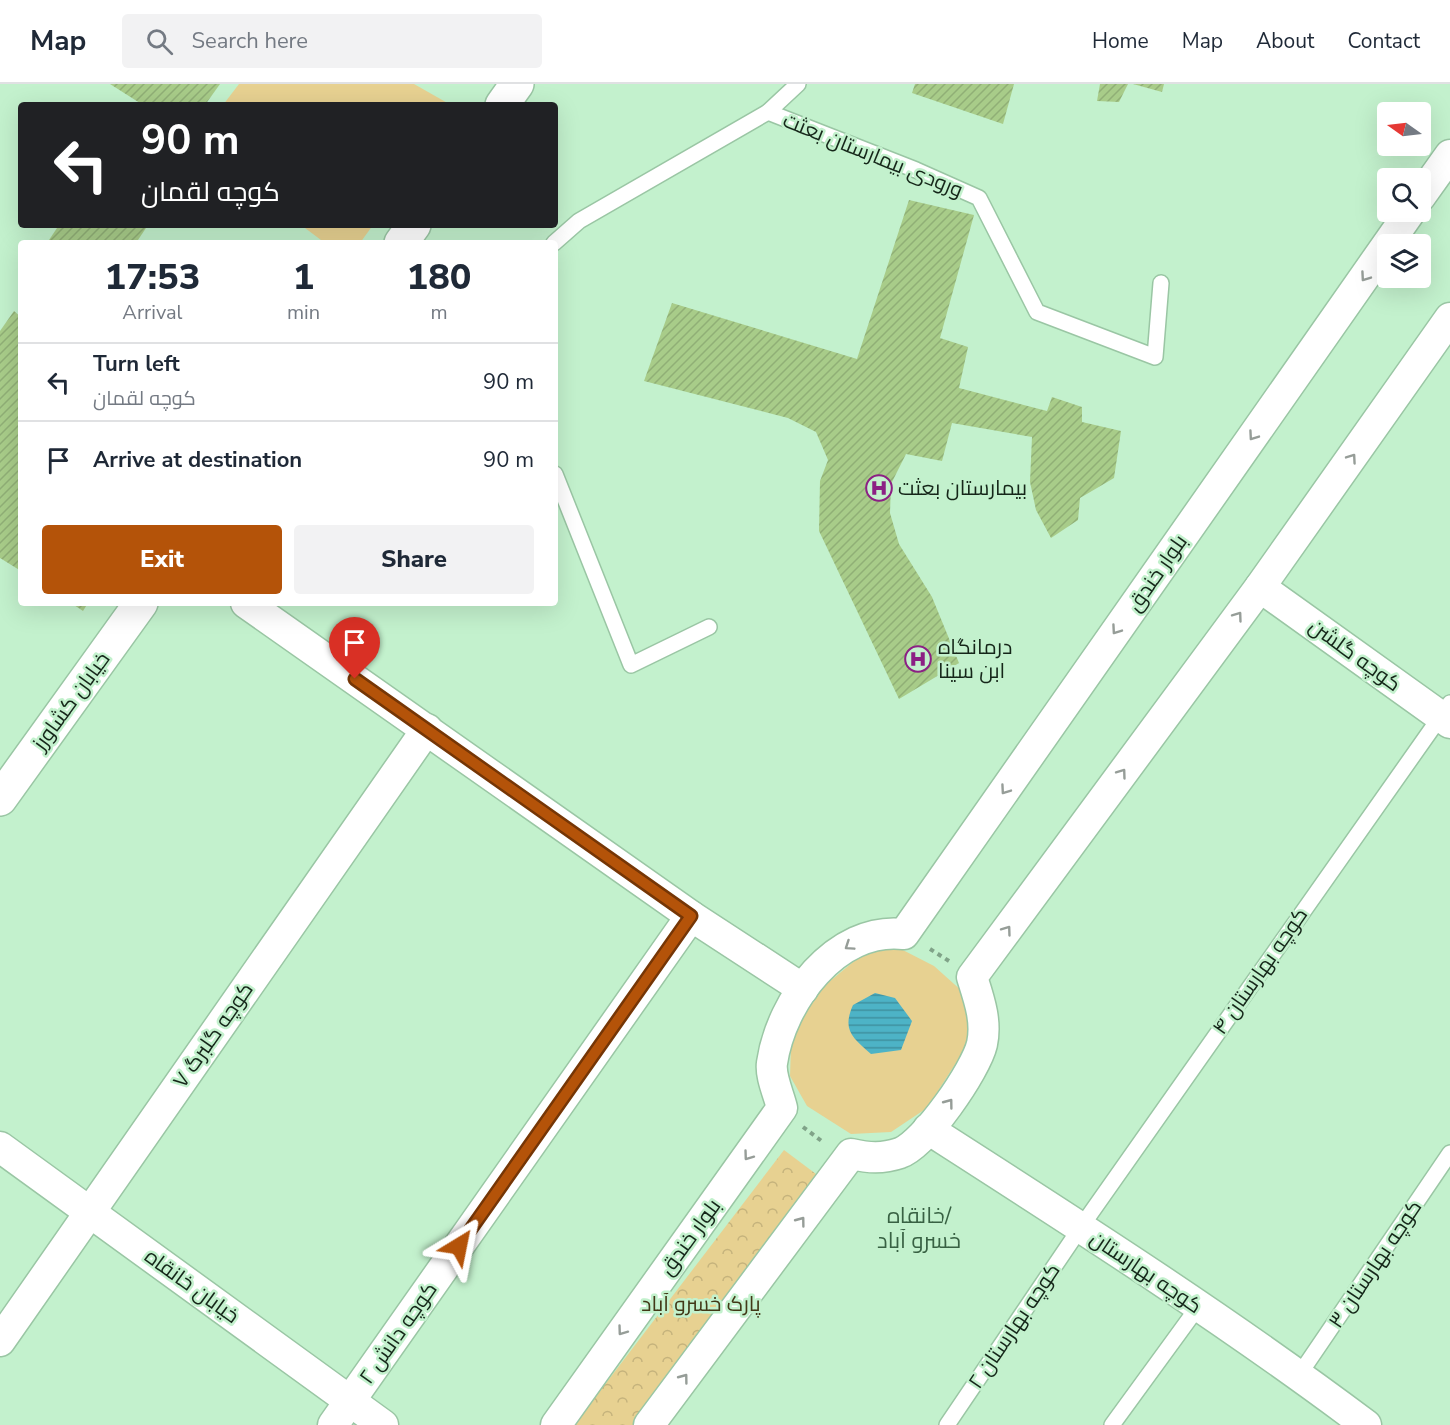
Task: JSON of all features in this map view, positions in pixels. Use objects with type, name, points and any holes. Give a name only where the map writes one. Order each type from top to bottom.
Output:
[{"type":"street","points":[[485,102],[498,84]]},
{"type":"street","points":[[504,102],[518,84]]},
{"type":"street","points":[[1431,182],[1450,155]]},
{"type":"street","name":"بلوار خندق","points":[[904,934],[1403,222]]},
{"type":"street","points":[[402,240],[412,228]]},
{"type":"street","points":[[650,1425],[851,1154],[875,1159],[903,1152],[928,1129],[953,1099],[982,1045],[983,1011],[972,977],[1260,587],[1450,318]]},
{"type":"street","name":"کوچه گلشن","points":[[1260,587],[1447,714]]},
{"type":"street","points":[[0,784],[126,606]]},
{"type":"street","name":"خیابان کشاورز","points":[[0,799],[139,606]]},
{"type":"street","points":[[250,606],[691,916],[803,989]]},
{"type":"street","name":"کوچه گلبرگ ۷","points":[[0,1341],[427,729]]},
{"type":"street","name":"کوچه دانش ۲","points":[[333,1425],[691,916]]},
{"type":"street","points":[[782,1108],[772,1066],[779,1036],[803,989],[830,959],[856,940],[884,932],[904,934]]},
{"type":"street","name":"بلوار خندق","points":[[556,1425],[782,1108]]},
{"type":"street","name":"کوچه بهارستان","points":[[928,1129],[1081,1227],[1299,1375],[1361,1424]]},
{"type":"street","name":"خیابان خانقاه","points":[[0,1147],[383,1425]]},
{"type":"lane","name":"ورودی بیمارستان بعثت","points":[[798,84],[768,112],[916,170],[979,198],[1037,312],[1155,357],[1161,283]]},
{"type":"lane","points":[[557,240],[579,221],[768,112]]},
{"type":"lane","points":[[558,481],[632,665],[709,627]]},
{"type":"lane","name":"کوچه بهارستان ۴","points":[[1081,1227],[1447,714]]},
{"type":"lane","name":"کوچه بهارستان ۳","points":[[1299,1375],[1450,1153]]},
{"type":"lane","name":"کوچه بهارستان ۲","points":[[948,1425],[1081,1227]]},
{"type":"lane","points":[[1112,1425],[1198,1307]]},
{"type":"path","points":[[904,934],[972,977]]},
{"type":"path","points":[[782,1108],[816,1138],[851,1154]]},
{"type":"green space","points":[[239,84],[414,84],[446,102],[225,102]]},
{"type":"green space","points":[[305,228],[371,228],[362,240],[321,240]]},
{"type":"green space","points":[[893,945],[934,966],[963,992],[973,1015],[965,1049],[927,1108],[891,1132],[851,1134],[807,1106],[790,1076],[791,1045],[812,996],[864,953]]},
{"type":"green space","name":"پارک خسرو آباد","points":[[784,1150],[828,1183],[644,1425],[574,1425]]},
{"type":"water","points":[[875,993],[895,998],[912,1021],[901,1050],[871,1054],[854,1038],[851,1032],[848,1021],[853,1005]]},
{"type":"building","points":[[110,84],[220,84],[207,102],[138,102]]},
{"type":"building","points":[[915,84],[1014,84],[1003,124],[912,93]]},
{"type":"building","points":[[1100,84],[1128,84],[1119,102],[1097,101]]},
{"type":"building","points":[[1133,84],[1164,84],[1162,92]]},
{"type":"building","points":[[909,200],[974,215],[940,338],[968,347],[959,388],[1047,411],[1052,397],[1082,407],[1082,422],[1121,431],[1114,478],[1080,498],[1078,520],[1051,538],[1036,510],[1030,482],[1032,437],[952,423],[942,461],[906,454],[891,484],[890,513],[899,544],[932,597],[959,663],[899,699],[819,531],[820,481],[828,460],[816,432],[788,418],[644,381],[672,303],[857,359]]},
{"type":"building","points":[[57,228],[146,228],[138,240],[49,240]]},
{"type":"building","points":[[14,311],[18,314],[18,569],[0,558],[0,331]]},
{"type":"building","points":[[76,606],[86,606],[83,611]]},
{"type":"place","name":"بیمارستان بعثت","points":[[879,488]]},
{"type":"place","name":"درمانگاه ابن سینا","points":[[918,659]]},
{"type":"district","name":"خانقاه/ خسرو آباد","points":[[919,1228]]},
{"type":"route","points":[[355,679],[691,916],[459,1246]]}]
